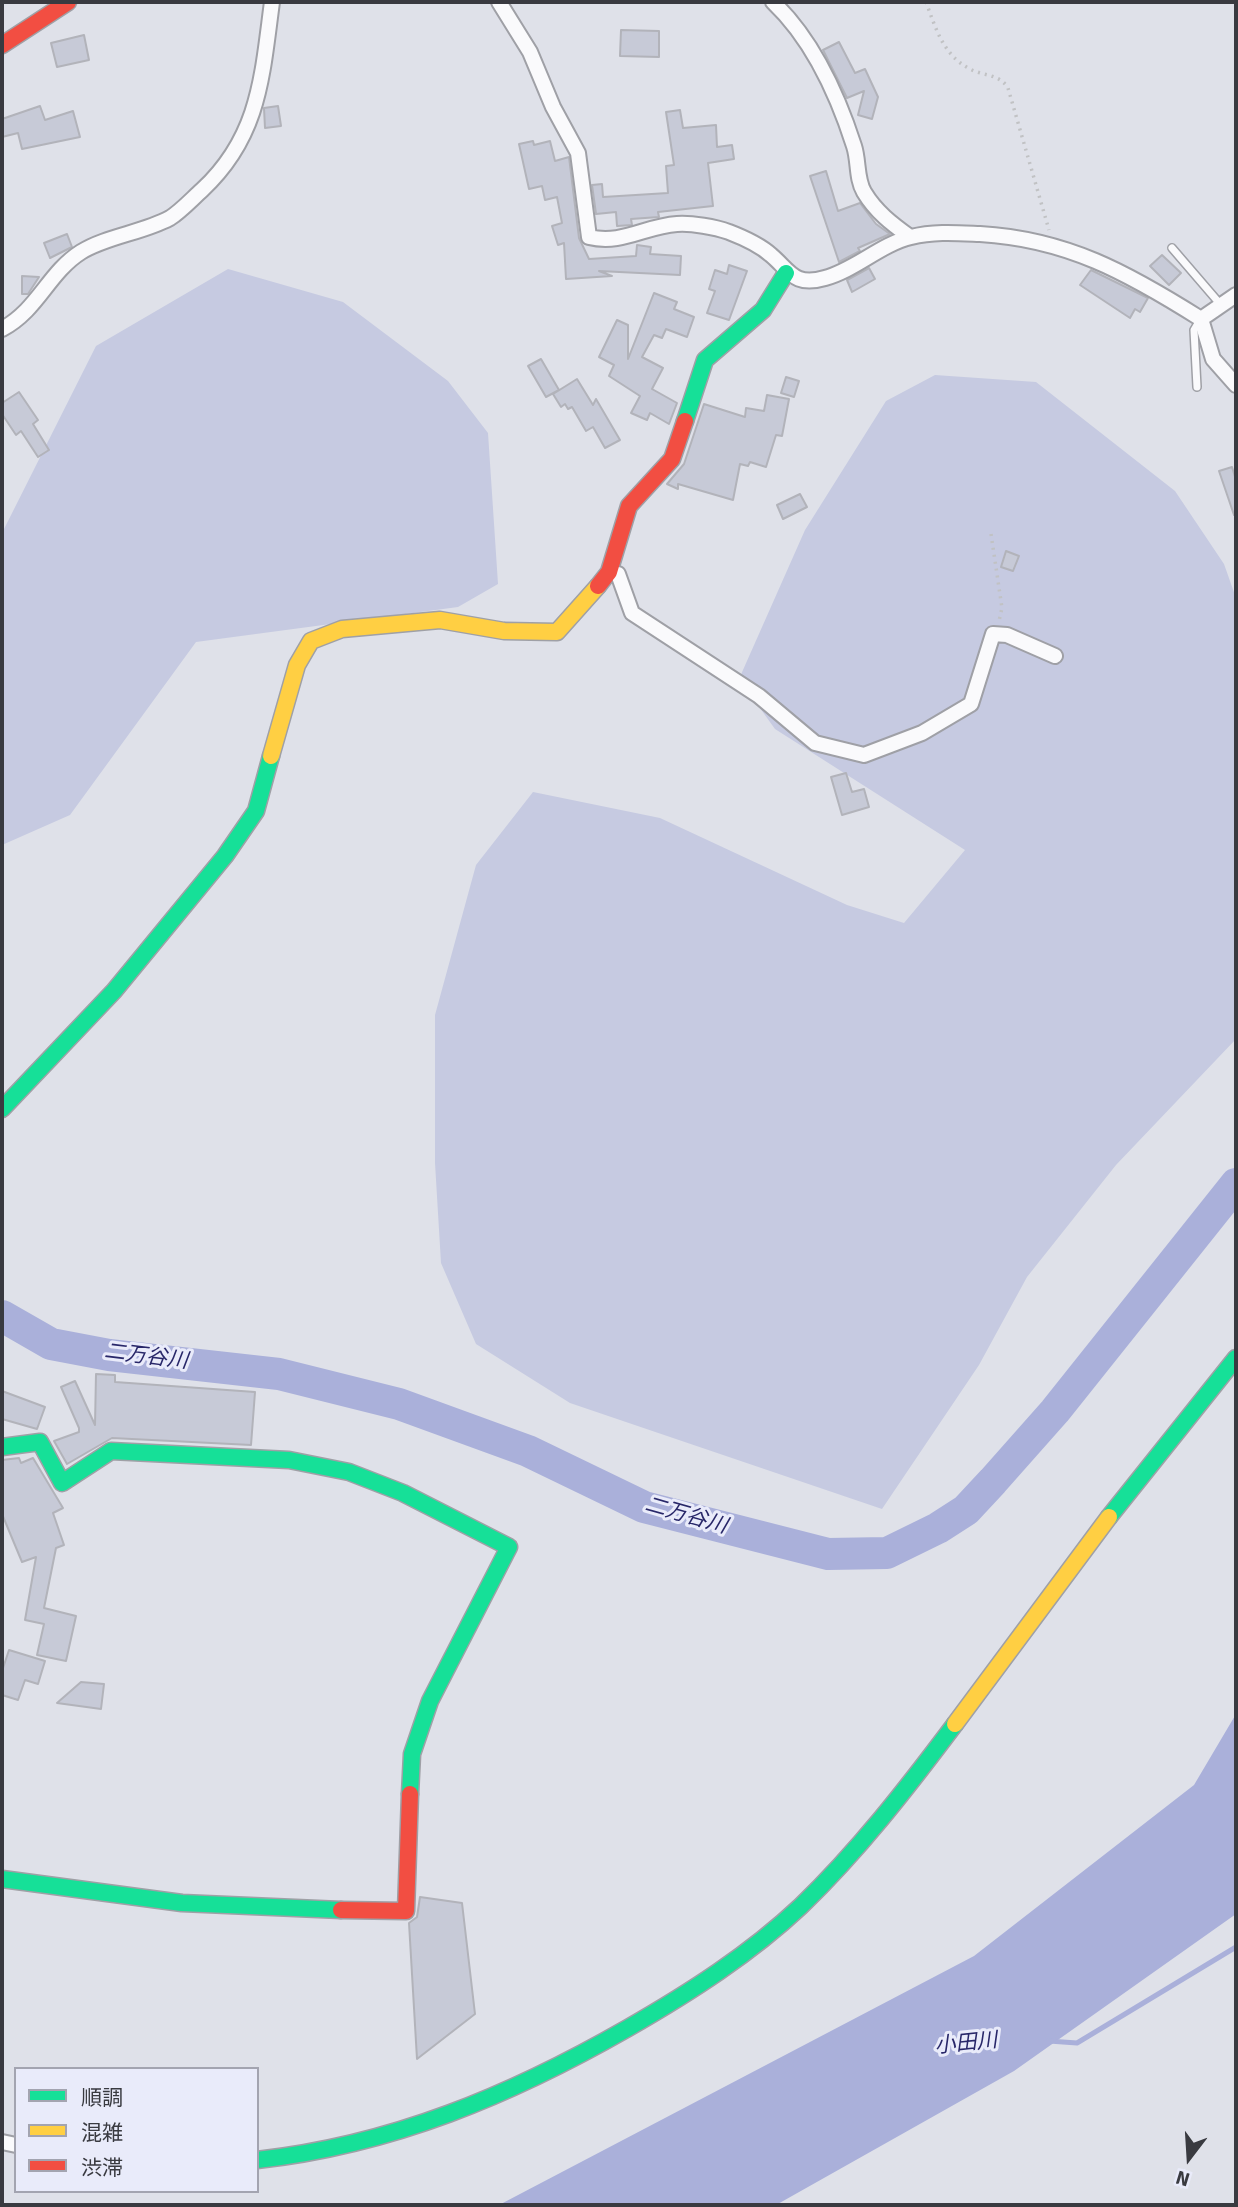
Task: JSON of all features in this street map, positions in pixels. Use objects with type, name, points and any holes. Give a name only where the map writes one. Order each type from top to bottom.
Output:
[{"type":"street","points":[[2,45],[68,2]]},
{"type":"street","points":[[2,329],[27,313],[65,264],[84,250],[172,216],[223,170],[244,135],[259,99],[272,2]]},
{"type":"street","points":[[499,2],[530,52],[552,107],[578,153],[589,237],[605,241],[627,238],[676,223],[728,232],[771,255],[786,273],[798,279],[825,279],[910,237],[947,232],[1009,236],[1051,243],[1114,268],[1200,318],[1213,359],[1236,385]]},
{"type":"street","points":[[773,2],[806,37],[826,78],[855,150],[863,190],[882,217],[910,237]]},
{"type":"street","points":[[2,1109],[114,991],[225,856],[256,811],[297,665],[311,641],[342,629],[440,620],[504,631],[557,632],[583,606],[609,572],[629,506],[671,459],[705,360],[722,341],[763,310],[786,273]]},
{"type":"street","points":[[1200,318],[1236,295]]},
{"type":"street","points":[[609,572],[618,574],[632,613],[759,696],[815,743],[864,755],[922,733],[971,704],[993,634],[1007,635],[1055,656]]},
{"type":"street","points":[[259,2160],[313,2156],[409,2129],[515,2090],[649,2017],[750,1948],[825,1883],[900,1798],[1157,1450],[1236,1358]]},
{"type":"street","points":[[2,1447],[40,1442],[62,1483],[111,1451],[289,1460],[349,1472],[402,1493],[509,1547],[430,1701],[412,1754],[406,1911],[300,1910],[182,1903],[2,1879]]},
{"type":"lane","points":[[1172,248],[1222,305]]},
{"type":"lane","points":[[1197,387],[1194,330],[1200,318]]},
{"type":"path","points":[[926,2],[944,47],[955,60],[972,70],[1004,81],[1008,88],[1051,243]]},
{"type":"path","points":[[991,534],[1002,608],[993,634]]},
{"type":"shaded area","points":[[228,269],[343,302],[448,381],[488,433],[498,584],[458,607],[196,642],[70,815],[2,845],[2,533],[96,346]]},
{"type":"shaded area","points":[[935,375],[1036,382],[1175,491],[1224,564],[1236,598],[1236,1039],[1116,1165],[1027,1277],[979,1365],[882,1509],[570,1403],[476,1344],[441,1263],[435,1163],[435,1015],[476,865],[533,792],[660,818],[847,905],[904,923],[965,850],[775,729],[739,679],[805,530],[886,401]]},
{"type":"water","name":"小田川","points":[[1236,1714],[1236,1914],[1014,2071],[776,2205],[499,2205],[974,1956],[1194,1785]]},
{"type":"building","points":[[621,30],[659,31],[659,57],[620,56]]},
{"type":"building","points":[[84,35],[89,60],[57,67],[51,43]]},
{"type":"building","points":[[839,42],[855,73],[865,69],[878,97],[872,119],[858,115],[864,91],[847,98],[823,50]]},
{"type":"building","points":[[40,106],[45,120],[73,111],[80,137],[22,149],[18,133],[2,137],[2,119]]},
{"type":"building","points":[[278,106],[281,126],[265,128],[264,108]]},
{"type":"building","points":[[680,110],[683,128],[716,125],[717,147],[732,145],[734,159],[708,163],[713,206],[658,212],[659,217],[631,219],[632,225],[617,226],[616,212],[596,214],[592,185],[602,184],[603,197],[668,193],[666,166],[674,165],[666,112]]},
{"type":"building","points":[[533,141],[534,145],[550,141],[555,161],[569,157],[579,238],[589,259],[636,256],[637,245],[651,247],[650,254],[681,256],[680,275],[599,271],[612,276],[566,279],[564,243],[558,245],[552,226],[562,223],[557,197],[545,200],[542,186],[529,189],[519,144]]},
{"type":"building","points":[[826,171],[838,211],[860,203],[876,224],[890,234],[858,248],[860,251],[839,262],[810,176]]},
{"type":"building","points":[[67,234],[72,247],[50,258],[44,243]]},
{"type":"building","points":[[1162,255],[1181,273],[1169,285],[1150,266]]},
{"type":"building","points":[[729,265],[747,271],[729,320],[707,313],[715,291],[709,289],[715,270],[727,274]]},
{"type":"building","points":[[869,268],[875,279],[852,292],[847,280]]},
{"type":"building","points":[[1091,270],[1148,298],[1140,312],[1135,309],[1130,318],[1080,285]]},
{"type":"building","points":[[22,276],[39,277],[28,294],[22,294]]},
{"type":"building","points":[[654,293],[677,302],[674,309],[694,317],[687,337],[666,329],[662,338],[654,335],[642,357],[663,368],[652,389],[677,403],[669,424],[650,413],[647,420],[631,413],[640,396],[609,376],[614,365],[599,357],[617,320],[628,325],[628,359]]},
{"type":"building","points":[[541,359],[559,390],[546,397],[528,366]]},
{"type":"building","points":[[786,377],[799,381],[794,397],[781,393]]},
{"type":"building","points":[[577,379],[593,405],[596,399],[620,440],[605,448],[593,427],[586,431],[572,407],[568,409],[565,404],[561,407],[553,394]]},
{"type":"building","points":[[19,392],[38,420],[33,424],[49,450],[38,457],[21,431],[16,435],[2,414],[2,403]]},
{"type":"building","points":[[767,395],[789,399],[782,436],[776,435],[766,467],[750,462],[748,466],[740,464],[733,500],[678,484],[678,489],[667,484],[684,464],[704,404],[745,417],[746,408],[764,411]]},
{"type":"building","points":[[1232,467],[1236,480],[1234,515],[1219,471]]},
{"type":"building","points":[[800,494],[807,507],[783,519],[777,505]]},
{"type":"building","points":[[1006,551],[1019,556],[1013,571],[1001,567]]},
{"type":"building","points":[[846,773],[852,792],[864,789],[869,807],[842,815],[831,777]]},
{"type":"building","points":[[96,1374],[115,1375],[115,1382],[255,1392],[251,1445],[112,1438],[67,1464],[54,1441],[79,1432],[79,1428],[61,1387],[75,1381],[95,1425]]},
{"type":"building","points":[[2,1391],[45,1407],[37,1429],[2,1419]]},
{"type":"building","points":[[19,1458],[21,1463],[33,1458],[63,1508],[53,1513],[64,1545],[56,1548],[44,1608],[76,1616],[66,1661],[37,1655],[44,1624],[25,1620],[36,1557],[22,1562],[2,1514],[2,1460]]},
{"type":"building","points":[[9,1650],[45,1661],[38,1684],[25,1680],[18,1700],[2,1695],[2,1671]]},
{"type":"building","points":[[81,1682],[104,1684],[101,1709],[57,1703]]},
{"type":"building","points":[[420,1897],[462,1903],[475,2014],[417,2059],[409,1923],[417,1917]]},
{"type":"waterway","name":"二万谷川","points":[[2,1316],[51,1344],[109,1355],[279,1374],[399,1404],[528,1451],[644,1507],[828,1554],[887,1553],[938,1528],[966,1510],[1055,1411],[1236,1184]]},
{"type":"waterway","points":[[1049,2041],[1077,2043],[1236,1947]]},
{"type":"traffic: fast","points":[[685,421],[705,360],[763,310],[786,273]]},
{"type":"traffic: fast","points":[[2,1109],[114,991],[225,856],[256,811],[271,756]]},
{"type":"traffic: fast","points":[[1109,1517],[1236,1358]]},
{"type":"traffic: fast","points":[[2,1447],[40,1442],[62,1483],[111,1451],[289,1460],[349,1472],[403,1493],[509,1547],[430,1701],[412,1754],[410,1794]]},
{"type":"traffic: fast","points":[[259,2160],[307,2153],[355,2142],[449,2114],[540,2075],[674,2001],[740,1956],[801,1906],[881,1818],[955,1724]]},
{"type":"traffic: fast","points":[[2,1879],[182,1903],[341,1910]]},
{"type":"traffic: slow","points":[[271,756],[297,665],[311,641],[342,629],[440,620],[504,631],[557,632],[598,586]]},
{"type":"traffic: slow","points":[[955,1724],[1109,1517]]},
{"type":"traffic: jam","points":[[2,45],[68,2]]},
{"type":"traffic: jam","points":[[598,586],[609,572],[629,506],[672,459],[685,421]]},
{"type":"traffic: jam","points":[[341,1910],[406,1911],[410,1794]]}]
